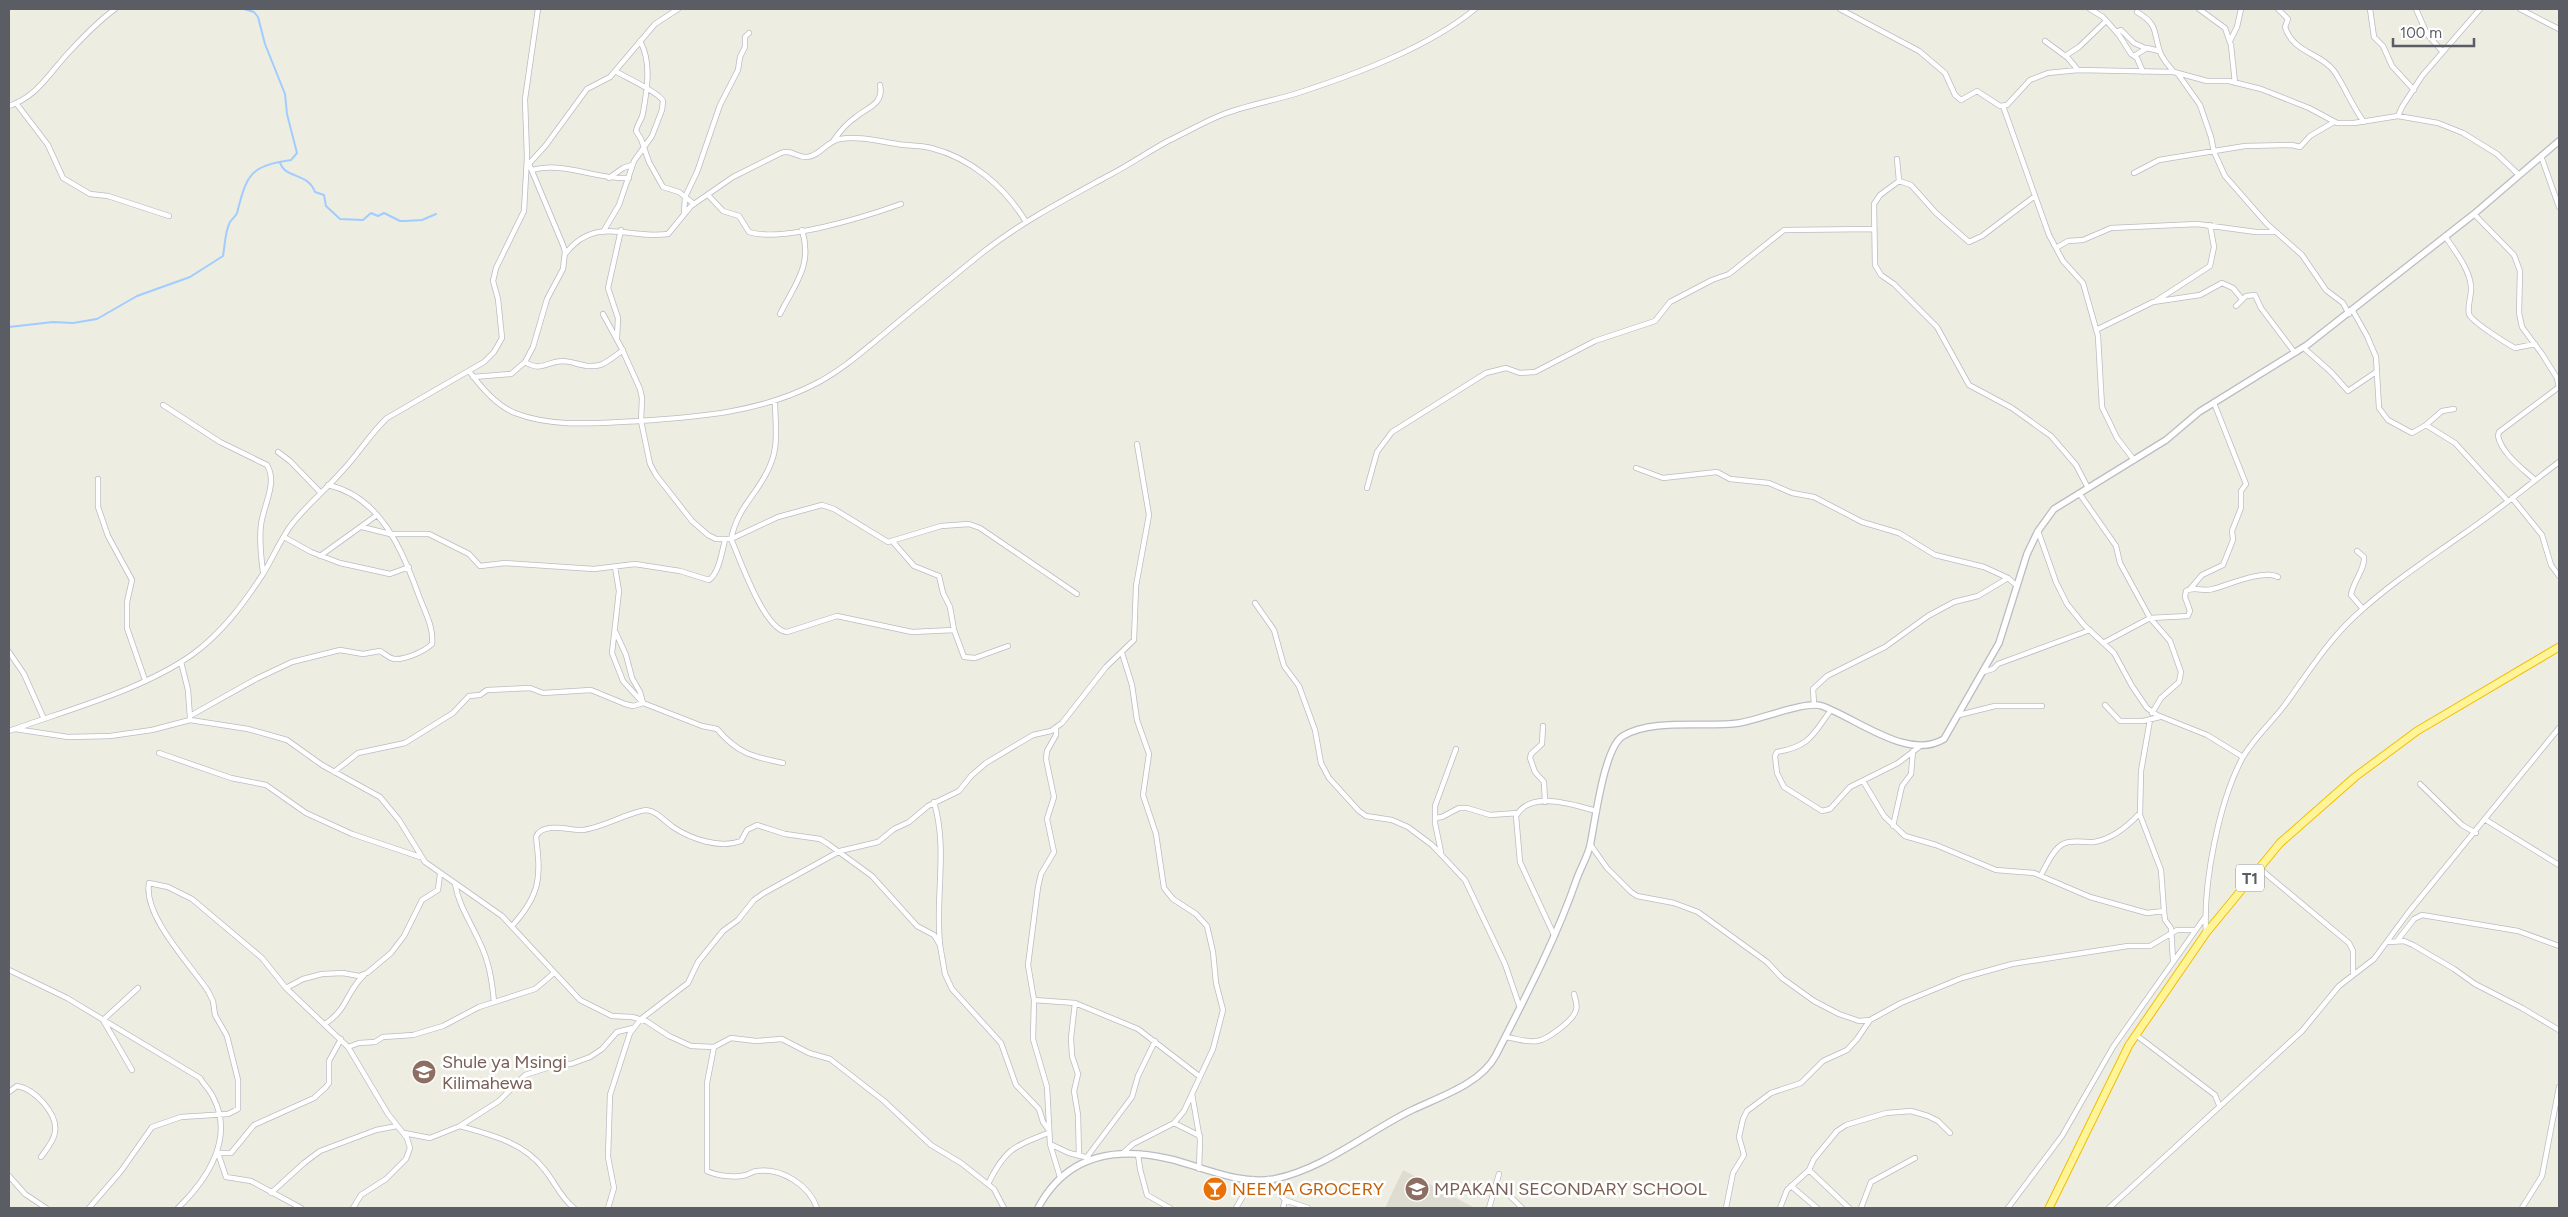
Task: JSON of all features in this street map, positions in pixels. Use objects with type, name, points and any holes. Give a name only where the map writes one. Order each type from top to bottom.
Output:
[{"type":"highway","name":"T1","points":[[2049,1208],[2129,1045],[2206,933],[2280,843],[2355,777],[2417,731],[2559,647]]},
{"type":"street","points":[[9,106],[44,85],[71,49],[115,9]]},
{"type":"street","points":[[9,731],[145,680],[181,662],[219,631],[241,605],[284,537],[320,492],[342,472],[377,428],[388,418],[489,358],[502,338],[498,299],[493,281],[496,268],[524,211],[528,165],[525,99],[538,9]]},
{"type":"street","points":[[528,165],[587,89],[610,77],[655,24],[678,9]]},
{"type":"street","points":[[469,371],[478,384],[512,412],[531,418],[595,423],[641,421],[706,416],[776,400],[814,385],[854,360],[984,251],[1026,222],[1166,143],[1220,115],[1302,91],[1420,44],[1447,27],[1454,26],[1475,9]]},
{"type":"street","points":[[1840,9],[1919,52],[1945,72],[1958,99],[1965,99],[1977,91],[2003,106],[2056,248],[2067,267],[2082,279],[2096,330],[2101,364],[2100,399],[2103,411],[2117,438],[2134,460]]},
{"type":"street","points":[[2090,9],[2106,21],[2116,32],[2143,72]]},
{"type":"street","points":[[2199,9],[2223,25],[2230,41],[2235,82]]},
{"type":"street","points":[[2230,41],[2237,27],[2241,9]]},
{"type":"street","points":[[2278,9],[2288,19],[2285,27],[2288,35],[2303,51],[2334,71],[2364,122]]},
{"type":"street","points":[[2370,9],[2374,37],[2383,46],[2392,66],[2414,90]]},
{"type":"street","points":[[2416,9],[2427,34],[2442,51]]},
{"type":"street","points":[[2398,116],[2402,107],[2442,51],[2480,9]]},
{"type":"street","points":[[2520,9],[2559,29]]},
{"type":"street","points":[[2137,12],[2150,20],[2159,50],[2200,105],[2214,152],[2225,176],[2274,232],[2302,255],[2326,290],[2351,312],[2374,353],[2377,401],[2379,408],[2388,420],[2412,433],[2426,425],[2442,411],[2454,409]]},
{"type":"street","points":[[2065,56],[2079,47],[2106,21]]},
{"type":"street","points":[[2116,32],[2121,30],[2134,43],[2145,48],[2159,50]]},
{"type":"street","points":[[684,215],[685,197],[697,172],[720,105],[738,70],[740,57],[745,47],[745,37],[748,33]]},
{"type":"street","points":[[640,41],[648,61],[643,114],[635,129],[649,162],[663,187],[685,197],[694,204]]},
{"type":"street","points":[[2045,41],[2065,56],[2078,70]]},
{"type":"street","points":[[2134,56],[2145,48]]},
{"type":"street","points":[[2003,106],[2012,102],[2036,77],[2048,73],[2078,70],[2176,73],[2207,81],[2235,82],[2261,89],[2309,108],[2334,122],[2364,122],[2398,116],[2438,123],[2463,133],[2497,154],[2519,175]]},
{"type":"street","points":[[603,232],[615,214],[632,166],[658,123],[663,101],[656,92],[645,89],[615,71]]},
{"type":"street","points":[[565,254],[577,240],[594,233],[622,230],[655,235],[668,234],[694,204],[733,177],[781,153],[789,151],[805,158],[820,152],[854,118],[878,102],[881,91],[880,85]]},
{"type":"street","points":[[16,103],[48,145],[63,178],[90,194],[108,196],[169,216]]},
{"type":"street","points":[[2134,173],[2159,160],[2252,146],[2292,145],[2300,147],[2310,136],[2334,122]]},
{"type":"street","points":[[833,141],[871,139],[927,147],[948,153],[999,186],[1026,222]]},
{"type":"street","points":[[1831,710],[1815,735],[1795,747],[1776,753],[1780,780],[1788,790],[1823,812],[1830,809],[1850,787],[1898,763],[1916,748],[1935,744],[1944,739],[1999,642],[2027,554],[2038,531],[2054,509],[2166,440],[2214,403],[2304,348],[2474,214],[2559,141]]},
{"type":"street","points":[[2542,156],[2559,207]]},
{"type":"street","points":[[1898,159],[1899,181]]},
{"type":"street","points":[[473,377],[501,376],[515,373],[525,362],[533,347],[550,291],[563,269],[565,254],[542,191],[528,165]]},
{"type":"street","points":[[609,178],[623,168],[632,166]]},
{"type":"street","points":[[532,170],[554,167],[609,178],[629,178]]},
{"type":"street","points":[[1899,181],[1911,184],[1936,213],[1969,242],[1982,236],[2035,196]]},
{"type":"street","points":[[1899,181],[1880,196],[1874,204],[1875,265],[1878,272],[1894,284],[1937,327],[1968,385],[2012,408],[2051,436],[2076,465],[2088,488]]},
{"type":"street","points":[[708,196],[723,211],[739,216],[749,232],[783,234],[818,228],[901,204]]},
{"type":"street","points":[[2474,214],[2514,255],[2521,280],[2520,320],[2525,332],[2535,344],[2556,378],[2559,388],[2526,410],[2500,432],[2498,436],[2506,450],[2535,480]]},
{"type":"street","points":[[2056,248],[2068,241],[2083,240],[2111,228],[2210,225],[2250,231],[2274,232]]},
{"type":"street","points":[[2096,330],[2155,301],[2210,266],[2214,247],[2210,225]]},
{"type":"street","points":[[1367,488],[1377,452],[1388,437],[1472,380],[1502,368],[1526,374],[1535,372],[1594,341],[1655,321],[1670,302],[1712,280],[1729,274],[1784,230],[1873,229]]},
{"type":"street","points":[[617,339],[618,318],[608,288],[622,230]]},
{"type":"street","points":[[780,314],[802,275],[806,249],[802,230]]},
{"type":"street","points":[[2445,236],[2462,262],[2470,284],[2469,309],[2471,318],[2496,338],[2515,348],[2535,344]]},
{"type":"street","points":[[2155,301],[2200,296],[2222,283],[2234,288],[2242,299]]},
{"type":"street","points":[[2236,306],[2249,294],[2255,295],[2259,304],[2295,353]]},
{"type":"street","points":[[603,314],[623,350],[640,389],[642,398],[641,421],[650,464],[656,475],[700,530],[716,538],[731,539],[778,517],[822,505],[845,516],[883,540],[893,542],[931,528],[963,524],[973,525],[1077,594]]},
{"type":"street","points":[[2304,348],[2320,360],[2348,391],[2376,372]]},
{"type":"street","points":[[525,362],[537,367],[564,361],[576,365],[592,366],[603,364],[623,350]]},
{"type":"street","points":[[776,400],[775,450],[772,462],[765,477],[742,507],[731,539],[758,603],[774,627],[780,632],[795,630],[837,616],[912,632],[954,630]]},
{"type":"street","points":[[2105,642],[2150,618],[2188,616],[2190,612],[2185,597],[2186,591],[2202,575],[2223,565],[2233,540],[2232,530],[2242,505],[2241,491],[2246,484],[2214,403]]},
{"type":"street","points":[[163,405],[220,442],[267,465],[271,471],[271,484],[261,524],[263,573]]},
{"type":"street","points":[[2426,425],[2456,443],[2542,535],[2551,565],[2559,576]]},
{"type":"street","points":[[608,1208],[614,1188],[608,1157],[610,1094],[633,1028],[641,1019],[688,983],[698,962],[709,947],[723,931],[738,920],[754,900],[840,852],[878,842],[934,802],[960,791],[971,776],[986,763],[1033,735],[1056,728],[1106,667],[1134,640],[1136,632],[1134,605],[1149,515],[1137,444]]},
{"type":"street","points":[[278,452],[295,465],[320,492]]},
{"type":"street","points":[[2206,933],[2205,917],[2216,833],[2243,757],[2278,714],[2327,645],[2363,609],[2418,565],[2510,500],[2559,462]]},
{"type":"street","points":[[1636,468],[1662,478],[1717,472],[1730,479],[1770,483],[1792,493],[1816,498],[1862,522],[1899,533],[1935,555],[1984,568],[2008,578],[2017,586]]},
{"type":"street","points":[[98,479],[98,507],[111,546],[132,580],[127,602],[127,628],[145,680]]},
{"type":"street","points":[[15,729],[68,737],[110,736],[152,730],[190,718],[256,679],[292,662],[340,650],[363,654],[380,651],[388,656],[399,659],[427,649],[432,644],[432,632],[409,566],[390,534],[377,516],[356,495],[328,485]]},
{"type":"street","points":[[2079,493],[2116,546],[2120,563],[2150,618],[2170,641],[2182,676],[2179,682],[2157,702],[2152,713]]},
{"type":"street","points":[[320,556],[377,516]]},
{"type":"street","points":[[362,527],[390,534],[429,534],[473,557],[480,566],[505,563],[582,569],[642,565],[680,571],[709,580],[713,577],[717,568],[725,540]]},
{"type":"street","points":[[2038,531],[2061,593],[2074,613],[2105,642],[2118,658],[2136,694],[2152,713],[2207,735],[2243,757]]},
{"type":"street","points":[[284,537],[320,556],[340,563],[390,574],[409,566]]},
{"type":"street","points":[[893,542],[914,566],[939,576],[943,593],[950,607],[954,630],[962,654],[969,659],[1008,646]]},
{"type":"street","points":[[2358,551],[2364,557],[2364,564],[2354,581],[2351,595],[2363,609]]},
{"type":"street","points":[[615,567],[619,591],[616,604],[616,633],[612,653],[618,671],[629,690],[643,703],[702,726],[717,729],[726,740],[746,754],[783,763]]},
{"type":"street","points":[[2190,589],[2209,590],[2244,579],[2271,574],[2278,577]]},
{"type":"street","points":[[1814,704],[1813,689],[1827,676],[1885,647],[1954,602],[1978,596],[2008,578]]},
{"type":"street","points":[[1255,603],[1274,630],[1284,666],[1299,686],[1315,730],[1321,763],[1329,778],[1359,811],[1366,816],[1392,820],[1408,827],[1441,854],[1470,888],[1505,964],[1520,1005]]},
{"type":"street","points":[[1983,672],[1993,669],[1998,664],[2090,630]]},
{"type":"street","points":[[616,633],[643,703]]},
{"type":"street","points":[[9,652],[24,674],[44,719]]},
{"type":"street","points":[[1122,653],[1132,685],[1137,720],[1149,754],[1143,795],[1156,834],[1164,888],[1173,899],[1205,922],[1213,952],[1216,982],[1223,1015],[1211,1055],[1199,1076],[1184,1111],[1174,1124],[1133,1144],[1123,1153]]},
{"type":"street","points":[[181,662],[188,690],[190,718]]},
{"type":"street","points":[[334,772],[358,753],[405,743],[453,713],[469,696],[492,689],[530,688],[543,693],[592,690],[624,704],[633,706],[643,703]]},
{"type":"street","points":[[1038,1208],[1047,1191],[1060,1177],[1090,1158],[1102,1155],[1123,1153],[1172,1159],[1200,1169],[1268,1180],[1310,1167],[1392,1120],[1475,1078],[1494,1060],[1567,908],[1590,844],[1610,753],[1621,736],[1633,731],[1664,726],[1708,726],[1744,723],[1814,704],[1898,741],[1920,747]]},
{"type":"street","points":[[2105,705],[2120,721],[2150,720],[2161,717]]},
{"type":"street","points":[[1959,715],[1995,706],[2042,706]]},
{"type":"street","points":[[190,718],[277,735],[334,772],[380,797],[399,820],[421,858],[512,926],[574,995],[588,1005],[612,1016],[641,1019],[669,1036],[691,1046],[714,1048],[731,1038],[742,1037],[756,1040],[782,1039],[808,1053],[830,1059],[884,1101],[932,1145],[961,1162],[988,1184],[998,1194],[1004,1208]]},
{"type":"street","points":[[2150,720],[2141,771],[2140,813],[2142,824],[2161,870],[2165,920],[2171,928],[2173,961]]},
{"type":"street","points":[[1544,726],[1542,744],[1531,754],[1530,758],[1535,772],[1544,782],[1545,802]]},
{"type":"street","points":[[1056,728],[1056,735],[1047,751],[1046,759],[1054,797],[1047,819],[1054,852],[1041,874],[1029,952],[1029,972],[1034,1000],[1033,1039],[1047,1087],[1048,1131],[1060,1177]]},
{"type":"street","points":[[2109,1208],[2219,1105],[2302,1031],[2339,986],[2374,959],[2389,942],[2408,913],[2476,833],[2559,728]]},
{"type":"street","points":[[1441,854],[1435,806],[1456,749]]},
{"type":"street","points":[[1893,826],[1900,792],[1911,774],[1913,751]]},
{"type":"street","points":[[159,753],[231,778],[266,785],[306,813],[352,834],[421,858]]},
{"type":"street","points":[[1863,781],[1884,816],[1906,836],[1936,845],[1996,870],[2041,875],[2090,897],[2147,913],[2164,911]]},
{"type":"street","points":[[2420,784],[2462,825],[2476,833]]},
{"type":"street","points":[[934,802],[940,827],[942,852],[938,924],[945,974],[952,989],[1001,1044],[1016,1085],[1039,1109],[1042,1122],[1048,1131]]},
{"type":"street","points":[[1435,818],[1442,817],[1459,808],[1467,808],[1490,815],[1518,813],[1536,802],[1597,811]]},
{"type":"street","points":[[512,926],[525,910],[536,890],[540,868],[538,834],[552,829],[582,830],[612,823],[646,810],[652,811],[678,830],[721,845],[741,841],[747,830],[757,825],[785,834],[820,839],[872,876],[917,926],[934,935],[940,945]]},
{"type":"street","points":[[1518,813],[1516,823],[1520,862],[1554,935]]},
{"type":"street","points":[[2041,875],[2061,845],[2069,842],[2095,842],[2108,838],[2132,822],[2140,813]]},
{"type":"street","points":[[2486,820],[2559,865]]},
{"type":"street","points":[[1590,844],[1607,868],[1631,892],[1698,912],[1767,962],[1782,978],[1814,1001],[1851,1019],[1870,1020]]},
{"type":"street","points":[[2258,868],[2349,943],[2353,951],[2353,975]]},
{"type":"street","points":[[325,1024],[345,1006],[355,985],[397,945],[422,900],[438,890],[440,874]]},
{"type":"street","points":[[89,1208],[121,1171],[152,1127],[181,1117],[235,1113],[240,1102],[238,1080],[227,1036],[215,1016],[213,1001],[162,926],[149,901],[149,883],[168,887],[192,899],[248,945],[286,988],[348,1047],[397,1126],[404,1133],[410,1148],[406,1159],[386,1179],[361,1195],[354,1208]]},
{"type":"street","points":[[455,884],[462,909],[479,939],[490,968],[494,1002]]},
{"type":"street","points":[[2397,941],[2414,919],[2422,915],[2518,931],[2559,946]]},
{"type":"street","points":[[2008,1208],[2062,1136],[2113,1047],[2205,917]]},
{"type":"street","points":[[1726,1208],[1733,1173],[1744,1155],[1739,1137],[1746,1113],[1771,1093],[1802,1082],[1823,1061],[1847,1050],[1870,1020],[1901,1003],[1972,975],[2027,961],[2128,946],[2150,946],[2177,930],[2194,930]]},
{"type":"street","points":[[2389,942],[2397,941],[2413,945],[2454,968],[2475,984],[2522,1008],[2559,1030]]},
{"type":"street","points":[[9,970],[67,998],[200,1078],[213,1097],[220,1114],[218,1153],[226,1176],[243,1178],[301,1208]]},
{"type":"street","points":[[286,988],[302,979],[322,974],[343,973],[359,976],[367,973]]},
{"type":"street","points":[[348,1047],[359,1043],[374,1042],[383,1037],[399,1037],[426,1032],[443,1026],[494,1002],[535,989],[554,974]]},
{"type":"street","points":[[103,1020],[117,1005],[138,988]]},
{"type":"street","points":[[1506,1037],[1536,1042],[1544,1039],[1563,1026],[1575,1014],[1577,1005],[1574,994]]},
{"type":"street","points":[[1034,1000],[1075,1003],[1138,1029],[1199,1076]]},
{"type":"street","points":[[1075,1003],[1071,1038],[1072,1056],[1078,1074],[1074,1091],[1078,1115],[1079,1156]]},
{"type":"street","points":[[103,1020],[132,1070]]},
{"type":"street","points":[[404,1133],[430,1138],[460,1126],[499,1101],[525,1075],[556,1065],[571,1064],[590,1057],[602,1049],[617,1032],[633,1028]]},
{"type":"street","points":[[2136,1035],[2215,1095],[2219,1105]]},
{"type":"street","points":[[218,1153],[231,1153],[254,1125],[320,1094],[329,1083],[329,1061],[341,1039]]},
{"type":"street","points":[[1090,1158],[1132,1097],[1138,1076],[1155,1041]]},
{"type":"street","points":[[714,1048],[707,1083],[708,1171],[740,1176],[757,1171],[781,1175],[802,1186],[809,1193],[816,1208]]},
{"type":"street","points":[[9,1092],[17,1086],[30,1090],[50,1111],[56,1122],[55,1134],[41,1157]]},
{"type":"street","points":[[2522,1208],[2542,1176],[2559,1087]]},
{"type":"street","points":[[1192,1091],[1200,1136],[1200,1169]]},
{"type":"street","points":[[1780,1208],[1785,1194],[1791,1186],[1809,1170],[1837,1131],[1846,1125],[1886,1114],[1911,1112],[1928,1116],[1950,1132]]},
{"type":"street","points":[[1174,1124],[1200,1136]]},
{"type":"street","points":[[271,1193],[320,1151],[376,1130],[397,1126]]},
{"type":"street","points":[[460,1126],[497,1136],[523,1150],[543,1168],[559,1194],[574,1208]]},
{"type":"street","points":[[988,1184],[998,1165],[1009,1151],[1048,1131]]},
{"type":"street","points":[[1050,1144],[1079,1156],[1090,1158]]},
{"type":"street","points":[[178,1208],[208,1173],[218,1153]]},
{"type":"street","points":[[1138,1154],[1147,1195],[1170,1208]]},
{"type":"street","points":[[1861,1208],[1871,1182],[1915,1158]]},
{"type":"street","points":[[1809,1170],[1849,1208]]},
{"type":"street","points":[[1489,1208],[1499,1174]]},
{"type":"street","points":[[9,1176],[26,1194],[46,1208]]},
{"type":"street","points":[[1236,1208],[1253,1179]]},
{"type":"street","points":[[1268,1180],[1285,1200],[1308,1208]]},
{"type":"street","points":[[1497,1184],[1522,1208]]},
{"type":"street","points":[[1791,1186],[1817,1208]]},
{"type":"street","points":[[1283,1208],[1285,1200]]},
{"type":"street","points":[[36,1208],[40,1204]]},
{"type":"shaded area","name":"MPAKANI SECONDARY SCHOOL","points":[[1403,1170],[1475,1208],[1385,1208]]},
{"type":"waterway","points":[[9,327],[53,322],[73,323],[97,319],[137,296],[190,277],[223,256],[228,226],[237,213],[244,189],[252,174],[267,165],[291,160],[297,153],[287,114],[285,94],[265,44],[258,17],[254,12],[244,9]]},
{"type":"waterway","points":[[280,162],[286,171],[307,181],[315,192],[324,195],[326,206],[340,219],[363,220],[371,213],[378,216],[384,213],[400,221],[405,221],[422,220],[436,214]]},
{"type":"place","name":"Shule ya Msingi Kilimahewa","points":[[424,1072]]},
{"type":"place","name":"NEEMA GROCERY","points":[[1215,1189]]},
{"type":"place","name":"MPAKANI SECONDARY SCHOOL","points":[[1417,1189]]}]
